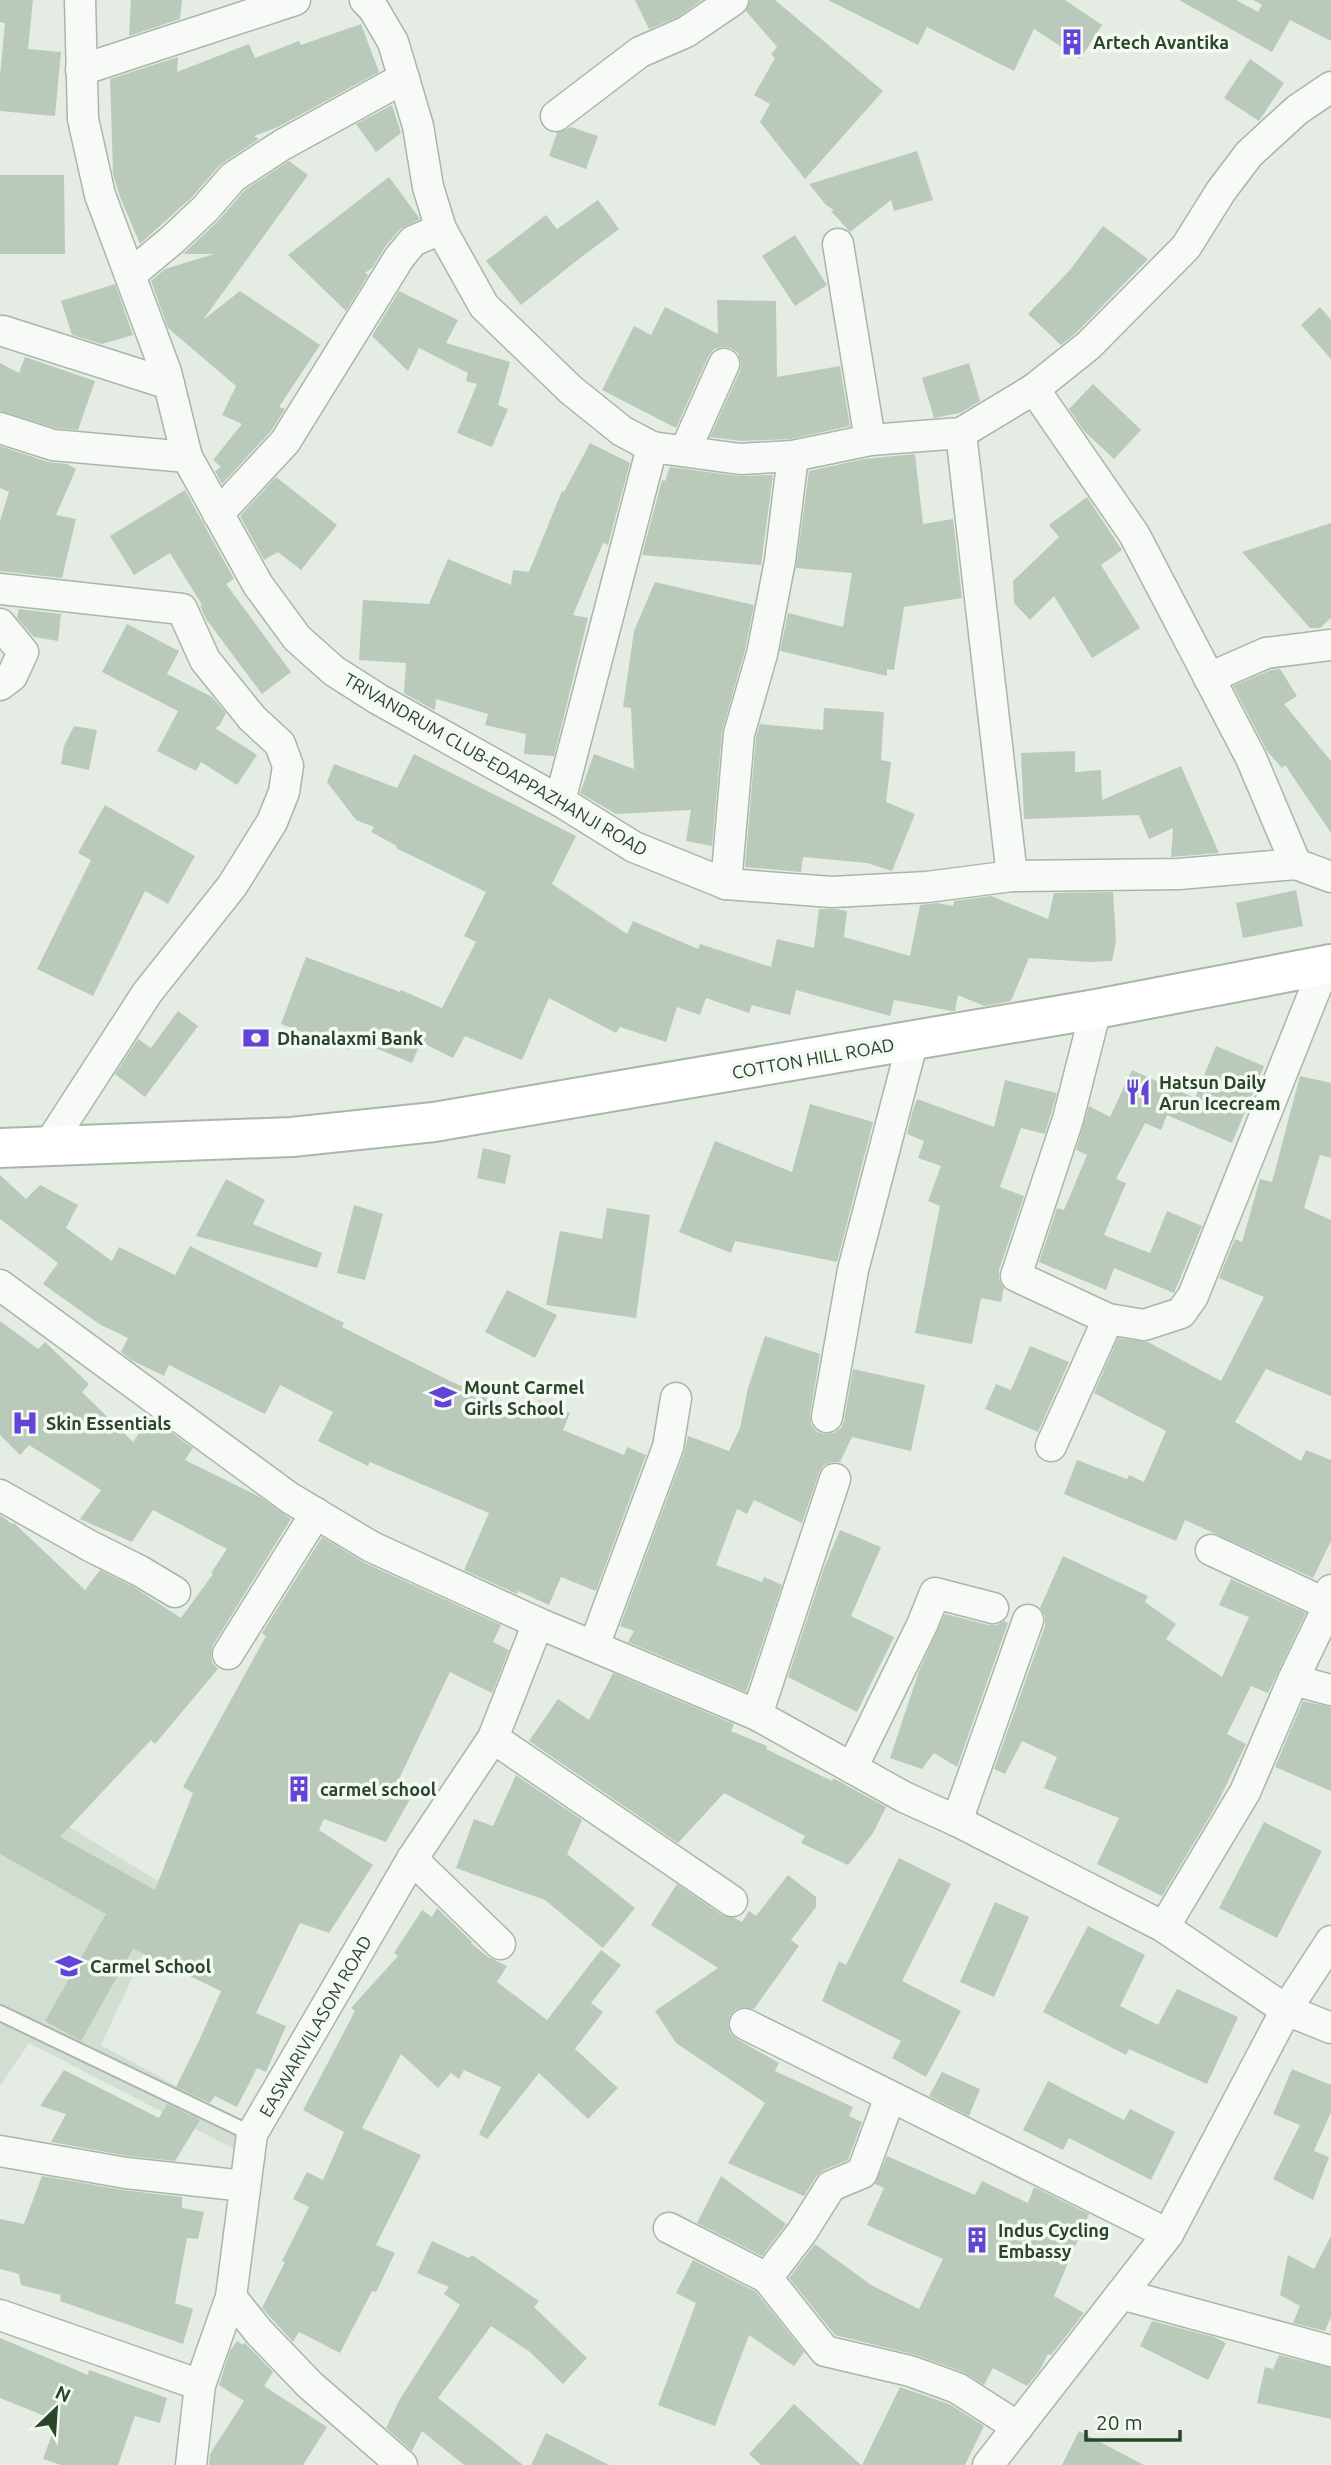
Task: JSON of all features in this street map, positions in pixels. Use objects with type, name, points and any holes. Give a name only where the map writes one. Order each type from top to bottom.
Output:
[{"type":"main road","name":"COTTON HILL ROAD","points":[[0,1149],[292,1138],[434,1122],[1096,1009],[1328,965]]},
{"type":"street","name":"TRIVANDRUM CLUB-EDAPPAZHANJI ROAD","points":[[80,0],[83,120],[100,195],[169,384],[187,457],[273,607],[297,638],[334,671],[378,699],[560,801],[634,847],[726,884],[832,892],[927,887],[1012,876],[1179,874],[1296,864],[1331,877]]},
{"type":"street","points":[[82,70],[295,0]]},
{"type":"street","points":[[365,0],[373,8],[393,42],[418,127],[428,187],[441,229],[484,306],[571,390],[622,431],[652,447],[740,459],[793,456],[870,440],[961,433],[1034,389],[1088,345],[1186,247],[1221,191],[1250,154],[1297,110],[1331,87]]},
{"type":"street","points":[[556,116],[640,52],[686,32],[733,0]]},
{"type":"street","points":[[130,275],[205,209],[233,177],[282,145],[404,78]]},
{"type":"street","points":[[218,514],[285,442],[399,258],[413,241],[441,229]]},
{"type":"street","points":[[838,244],[870,440]]},
{"type":"street","points":[[3,331],[169,384]]},
{"type":"street","points":[[685,451],[724,364]]},
{"type":"street","points":[[1034,389],[1134,534],[1251,758],[1296,864]]},
{"type":"street","points":[[0,428],[53,444],[187,457]]},
{"type":"street","points":[[961,433],[1012,876]]},
{"type":"street","points":[[560,801],[652,447]]},
{"type":"street","points":[[726,884],[739,734],[762,654],[780,561],[793,456]]},
{"type":"street","points":[[0,589],[182,609],[205,660],[252,718],[280,744],[288,766],[284,792],[272,822],[232,886],[147,993],[48,1146]]},
{"type":"street","points":[[0,624],[23,652],[12,677],[0,685]]},
{"type":"street","points":[[1209,678],[1266,653],[1331,645]]},
{"type":"street","points":[[1096,1009],[1068,1119],[1016,1276],[1108,1319],[1144,1325],[1181,1313],[1193,1296],[1328,965]]},
{"type":"street","points":[[827,1417],[853,1270],[913,1040]]},
{"type":"street","points":[[0,1285],[290,1498],[372,1546],[538,1623],[757,1715],[904,1797],[957,1821],[1164,1927],[1286,2010],[1331,2028]]},
{"type":"street","points":[[1051,1446],[1108,1319]]},
{"type":"street","points":[[594,1646],[668,1447],[676,1398]]},
{"type":"street","points":[[757,1715],[835,1479]]},
{"type":"street","points":[[0,1495],[175,1592]]},
{"type":"street","points":[[228,1654],[316,1513]]},
{"type":"street","points":[[1164,1927],[1245,1792],[1330,1597],[1211,1550]]},
{"type":"street","points":[[852,1768],[935,1593],[993,1608]]},
{"type":"street","points":[[957,1821],[1028,1620]]},
{"type":"street","name":"EASWARIVILASOM ROAD","points":[[191,2465],[200,2385],[230,2297],[252,2134],[412,1859],[493,1738],[538,1623]]},
{"type":"street","points":[[1293,1680],[1331,1690]]},
{"type":"street","points":[[493,1738],[732,1901]]},
{"type":"street","points":[[412,1859],[500,1944]]},
{"type":"street","points":[[988,2465],[1168,2234],[1286,2010],[1331,1941]]},
{"type":"street","points":[[745,2024],[1168,2234]]},
{"type":"street","points":[[767,2278],[802,2232],[831,2186],[862,2174],[890,2097]]},
{"type":"street","points":[[0,2151],[126,2173],[245,2186]]},
{"type":"street","points":[[669,2228],[767,2278],[825,2351],[910,2371],[957,2388],[1018,2427]]},
{"type":"street","points":[[1121,2294],[1331,2351]]},
{"type":"street","points":[[230,2297],[310,2385],[402,2465]]},
{"type":"street","points":[[0,2315],[200,2385]]},
{"type":"lane","points":[[0,2013],[252,2134]]},
{"type":"shaded area","name":"Carmel School","points":[[0,1785],[173,1890],[101,2045],[250,2126],[238,2151],[29,2043],[0,2086]]},
{"type":"building","points":[[0,0],[33,0],[28,49],[61,52],[55,116],[0,111],[5,23],[0,22]]},
{"type":"building","points":[[131,0],[182,0],[180,19],[129,36]]},
{"type":"building","points":[[635,0],[702,0],[678,17],[649,29]]},
{"type":"building","points":[[750,0],[775,0],[883,91],[805,179],[760,122],[770,104],[754,95],[775,58],[771,54],[777,47],[746,11]]},
{"type":"building","points":[[828,0],[1065,0],[1102,25],[1080,59],[1034,29],[1014,71],[927,27],[918,45]]},
{"type":"building","points":[[1179,0],[1236,0],[1258,12],[1262,5],[1253,0],[1331,0],[1331,41],[1290,20],[1272,52]]},
{"type":"building","points":[[361,24],[379,72],[278,127],[254,136],[259,139],[220,165],[192,197],[140,244],[113,174],[110,79],[178,57],[177,72],[249,44],[255,58],[299,41],[301,45]]},
{"type":"building","points":[[1250,59],[1284,83],[1259,121],[1224,98]]},
{"type":"building","points":[[392,105],[401,133],[376,152],[356,124]]},
{"type":"building","points":[[571,127],[598,136],[586,169],[549,156],[557,133]]},
{"type":"building","points":[[917,151],[933,200],[894,211],[891,200],[850,232],[831,211],[834,210],[826,205],[809,184]]},
{"type":"building","points":[[289,161],[308,175],[203,320],[240,291],[320,345],[279,407],[285,409],[271,431],[222,484],[215,471],[221,467],[213,460],[242,424],[222,415],[236,386],[168,328],[151,281],[165,269],[214,254],[183,254],[217,222],[245,190]]},
{"type":"building","points":[[0,175],[64,175],[65,254],[0,254]]},
{"type":"building","points":[[389,177],[420,219],[400,229],[385,247],[373,267],[365,273],[368,275],[346,311],[288,255]]},
{"type":"building","points":[[598,200],[619,229],[521,305],[486,261],[546,215],[557,229]]},
{"type":"building","points":[[1103,226],[1148,259],[1061,345],[1028,314],[1070,270]]},
{"type":"building","points":[[795,235],[827,285],[795,306],[762,256]]},
{"type":"building","points":[[115,284],[133,335],[102,344],[72,335],[61,301]]},
{"type":"building","points":[[399,291],[458,320],[446,343],[510,362],[498,405],[508,409],[492,447],[457,433],[477,384],[466,381],[468,373],[419,348],[408,371],[372,336]]},
{"type":"building","points":[[717,300],[776,301],[777,377],[840,366],[850,426],[791,439],[741,441],[710,437],[740,371],[738,353],[731,348],[714,349],[708,357],[676,428],[602,390],[634,326],[651,335],[665,307],[718,334]]},
{"type":"building","points":[[1320,307],[1331,320],[1331,359],[1301,325]]},
{"type":"building","points":[[25,357],[95,381],[78,430],[56,428],[0,411],[0,363],[19,373]]},
{"type":"building","points":[[969,363],[980,401],[960,413],[934,418],[922,378]]},
{"type":"building","points":[[1093,384],[1141,430],[1114,459],[1084,431],[1069,409]]},
{"type":"building","points":[[590,443],[630,463],[608,545],[603,543],[573,615],[588,618],[554,756],[524,754],[526,734],[485,725],[488,714],[436,699],[435,710],[404,693],[406,663],[359,660],[363,600],[429,604],[448,559],[511,585],[513,570],[529,572],[562,491],[564,492]]},
{"type":"building","points":[[0,446],[48,462],[67,464],[76,469],[56,515],[76,519],[62,578],[0,571],[0,521],[9,492],[0,488]]},
{"type":"building","points":[[915,454],[923,524],[953,519],[962,598],[904,607],[894,670],[887,669],[887,676],[780,651],[788,613],[843,627],[852,573],[796,568],[809,471],[864,459]]},
{"type":"building","points":[[670,467],[738,476],[773,475],[761,565],[642,555],[662,480],[665,481]]},
{"type":"building","points":[[276,477],[337,525],[301,570],[278,552],[264,560],[240,516]]},
{"type":"building","points":[[185,490],[234,579],[226,584],[291,672],[262,694],[206,619],[200,606],[202,605],[170,553],[134,575],[110,536]]},
{"type":"building","points":[[1087,497],[1122,550],[1101,565],[1140,628],[1092,658],[1054,596],[1030,620],[1014,603],[1013,581],[1059,537],[1049,525]]},
{"type":"building","points":[[1331,523],[1331,618],[1320,628],[1310,628],[1242,552]]},
{"type":"building","points":[[655,582],[754,605],[745,650],[722,732],[712,846],[686,841],[691,810],[616,814],[580,793],[594,754],[634,769],[631,708],[623,707],[634,631]]},
{"type":"building","points":[[19,609],[61,614],[58,641],[34,637],[17,618]]},
{"type":"building","points":[[127,624],[179,651],[167,674],[212,697],[226,713],[220,725],[215,728],[257,755],[237,785],[201,762],[196,771],[157,751],[178,711],[102,672]]},
{"type":"building","points":[[1280,669],[1297,696],[1284,704],[1331,761],[1331,833],[1285,765],[1282,768],[1267,751],[1233,686],[1271,670]]},
{"type":"building","points":[[824,708],[884,712],[881,760],[891,762],[886,802],[915,814],[892,871],[867,863],[803,857],[801,872],[745,867],[756,737],[760,724],[823,730]]},
{"type":"building","points":[[74,726],[97,730],[89,770],[61,764],[64,746]]},
{"type":"building","points":[[1075,751],[1075,772],[1101,770],[1102,800],[1181,766],[1219,853],[1171,857],[1173,828],[1149,839],[1139,815],[1024,819],[1021,753]]},
{"type":"building","points":[[414,754],[576,836],[552,884],[627,934],[633,921],[698,949],[700,944],[771,967],[777,939],[814,948],[819,909],[836,909],[847,911],[844,937],[910,956],[920,905],[937,903],[953,906],[954,901],[991,896],[1048,919],[1054,893],[1113,892],[1116,941],[1112,961],[1029,958],[1011,1001],[984,1006],[958,995],[955,1011],[894,1000],[890,1016],[796,990],[790,1015],[752,1005],[749,1013],[706,998],[700,1015],[677,1007],[666,1042],[620,1027],[616,1033],[549,998],[522,1060],[465,1036],[453,1058],[421,1042],[412,1063],[353,1039],[349,1050],[281,1024],[306,957],[400,992],[401,990],[442,1008],[476,942],[464,936],[486,892],[396,848],[397,846],[371,832],[374,827],[356,820],[327,782],[334,764],[397,788]]},
{"type":"building","points":[[105,805],[195,856],[168,904],[145,891],[93,996],[37,969],[91,860],[78,853]]},
{"type":"building","points":[[1296,890],[1303,926],[1243,938],[1236,903]]},
{"type":"building","points":[[178,1011],[198,1026],[145,1097],[115,1074],[138,1039],[151,1048]]},
{"type":"building","points":[[1216,1046],[1264,1066],[1232,1143],[1167,1115],[1161,1130],[1145,1123],[1116,1179],[1126,1183],[1104,1235],[1150,1253],[1167,1211],[1202,1226],[1174,1293],[1114,1268],[1106,1290],[1039,1262],[1057,1208],[1064,1210],[1087,1155],[1076,1150],[1089,1106],[1110,1117],[1132,1070],[1195,1098]]},
{"type":"building","points":[[1300,1076],[1331,1083],[1331,1158],[1320,1155],[1304,1208],[1331,1220],[1331,1396],[1266,1369],[1235,1422],[1301,1461],[1306,1450],[1331,1460],[1331,1541],[1313,1578],[1185,1520],[1176,1541],[1064,1494],[1077,1460],[1127,1479],[1129,1475],[1144,1482],[1166,1431],[1094,1393],[1118,1338],[1148,1342],[1221,1381],[1264,1297],[1219,1278],[1235,1239],[1242,1242],[1260,1179],[1272,1182]]},
{"type":"building","points":[[1005,1080],[1057,1093],[1045,1134],[1021,1128],[1000,1187],[1024,1196],[999,1270],[999,1279],[1004,1288],[1001,1302],[981,1298],[972,1344],[915,1333],[940,1206],[928,1201],[941,1166],[918,1158],[924,1141],[907,1134],[912,1113],[917,1099],[994,1127]]},
{"type":"building","points":[[810,1104],[873,1122],[837,1262],[735,1241],[731,1253],[679,1232],[715,1141],[792,1172]]},
{"type":"building","points":[[483,1148],[511,1155],[505,1184],[477,1178]]},
{"type":"building","points":[[0,1175],[26,1199],[40,1185],[78,1205],[66,1228],[112,1261],[119,1247],[175,1275],[190,1246],[344,1323],[342,1327],[450,1381],[532,1417],[539,1400],[570,1413],[563,1430],[624,1455],[627,1447],[646,1455],[596,1591],[561,1577],[549,1605],[464,1570],[489,1513],[370,1462],[368,1466],[318,1441],[333,1412],[280,1385],[265,1414],[169,1365],[164,1376],[131,1360],[121,1352],[128,1338],[99,1324],[43,1284],[58,1263],[0,1219]]},
{"type":"building","points":[[226,1179],[265,1200],[253,1224],[322,1253],[317,1268],[196,1236]]},
{"type":"building","points":[[354,1205],[383,1214],[365,1280],[337,1273]]},
{"type":"building","points":[[607,1208],[650,1215],[636,1318],[546,1305],[560,1231],[602,1239]]},
{"type":"building","points":[[507,1290],[557,1315],[535,1358],[485,1332]]},
{"type":"building","points":[[0,1321],[38,1349],[45,1342],[89,1384],[82,1392],[133,1442],[150,1417],[193,1448],[185,1460],[260,1497],[291,1519],[213,1645],[212,1662],[218,1669],[155,1744],[151,1740],[60,1837],[155,1890],[193,1793],[183,1787],[266,1636],[262,1633],[322,1537],[365,1563],[501,1625],[493,1642],[509,1650],[492,1693],[450,1672],[398,1781],[415,1790],[386,1842],[324,1819],[319,1830],[373,1865],[329,1933],[300,1923],[256,2013],[286,2026],[266,2072],[257,2068],[237,2107],[215,2096],[210,2103],[176,2087],[221,1991],[133,1949],[81,2041],[45,2021],[106,1914],[0,1854],[0,1515],[14,1523],[85,1590],[100,1570],[132,1586],[181,1618],[213,1574],[211,1573],[227,1549],[153,1510],[132,1542],[80,1519],[101,1490],[29,1445],[20,1455],[0,1435]]},
{"type":"building","points":[[765,1336],[820,1354],[810,1415],[811,1424],[816,1431],[823,1434],[834,1433],[841,1428],[853,1369],[925,1385],[911,1451],[852,1437],[840,1462],[823,1466],[802,1523],[754,1500],[747,1514],[737,1509],[716,1565],[762,1582],[764,1577],[782,1585],[746,1692],[628,1642],[634,1631],[620,1626],[688,1436],[729,1451],[740,1428],[748,1388]]},
{"type":"building","points":[[1030,1346],[1069,1362],[1038,1432],[985,1409],[996,1384],[1011,1390]]},
{"type":"building","points":[[840,1530],[881,1547],[851,1616],[894,1637],[857,1712],[788,1677],[824,1568]]},
{"type":"building","points":[[1063,1556],[1148,1596],[1145,1602],[1176,1624],[1166,1639],[1222,1677],[1249,1617],[1219,1605],[1231,1579],[1306,1613],[1268,1693],[1251,1686],[1227,1734],[1246,1744],[1216,1806],[1162,1896],[1097,1864],[1119,1818],[1044,1788],[1057,1757],[1022,1741],[1005,1774],[994,1769],[1045,1626],[1045,1616],[1040,1608]]},
{"type":"building","points":[[945,1614],[989,1625],[1004,1621],[1008,1623],[957,1767],[934,1753],[922,1769],[890,1758],[919,1671]]},
{"type":"building","points":[[613,1673],[734,1724],[731,1731],[767,1746],[766,1749],[832,1781],[833,1778],[886,1807],[873,1833],[848,1865],[801,1843],[805,1836],[724,1793],[678,1843],[529,1741],[558,1699],[589,1720]]},
{"type":"building","points":[[1303,1701],[1331,1707],[1331,1791],[1275,1767]]},
{"type":"building","points":[[516,1775],[582,1820],[567,1854],[635,1908],[603,1948],[545,1900],[456,1868],[474,1819],[493,1826]]},
{"type":"building","points":[[1264,1822],[1322,1851],[1277,1938],[1219,1908]]},
{"type":"building","points":[[899,1858],[951,1884],[902,1981],[961,2011],[926,2077],[892,2058],[901,2041],[822,2001],[839,1961],[846,1965]]},
{"type":"building","points":[[788,1875],[816,1897],[816,1907],[791,1940],[799,1946],[754,2009],[736,2009],[728,2024],[730,2033],[737,2039],[779,2063],[775,2071],[853,2107],[849,2116],[862,2122],[848,2160],[824,2170],[804,2196],[728,2163],[765,2103],[676,2043],[655,2011],[718,1968],[651,1925],[677,1884],[722,1915],[742,1922],[749,1911],[756,1916]]},
{"type":"building","points":[[995,1902],[1029,1917],[994,1997],[960,1982]]},
{"type":"building","points":[[437,1908],[471,1943],[488,1957],[507,1966],[497,1982],[547,2020],[601,1950],[621,1965],[591,2003],[603,2012],[575,2049],[618,2088],[588,2119],[539,2073],[487,2139],[479,2134],[501,2087],[464,2070],[459,2079],[451,2073],[438,2088],[401,2054],[362,2128],[421,2155],[376,2245],[395,2253],[376,2292],[372,2291],[340,2353],[299,2332],[293,2342],[262,2308],[309,2207],[293,2199],[307,2172],[323,2180],[344,2132],[303,2110],[355,2011],[351,2008],[398,1956],[394,1953],[422,1910],[432,1917]]},
{"type":"building","points":[[1088,1926],[1145,1955],[1120,2006],[1158,2025],[1177,1989],[1238,2017],[1207,2084],[1129,2049],[1126,2055],[1043,2012]]},
{"type":"building","points":[[1292,2069],[1331,2085],[1331,2112],[1314,2151],[1329,2157],[1313,2200],[1273,2179],[1300,2125],[1273,2114]]},
{"type":"building","points":[[64,2070],[159,2118],[167,2104],[200,2120],[175,2161],[128,2156],[51,2142],[66,2114],[40,2106]]},
{"type":"building","points":[[942,2072],[980,2089],[969,2116],[929,2096]]},
{"type":"building","points":[[1048,2081],[1124,2120],[1130,2109],[1175,2132],[1151,2180],[1069,2138],[1063,2150],[1023,2130]]},
{"type":"building","points":[[887,2156],[975,2195],[982,2181],[1028,2203],[1034,2187],[1089,2214],[1054,2296],[1084,2313],[1051,2355],[1048,2354],[1027,2386],[993,2368],[984,2385],[963,2372],[916,2355],[835,2335],[789,2278],[815,2244],[871,2285],[919,2309],[943,2259],[867,2225],[884,2188],[875,2184]]},
{"type":"building","points":[[42,2176],[182,2197],[182,2208],[204,2212],[198,2239],[187,2238],[175,2303],[193,2309],[183,2344],[60,2301],[61,2295],[21,2285],[19,2274],[0,2269],[0,2219],[24,2224]]},
{"type":"building","points":[[721,2176],[786,2224],[762,2256],[697,2223]]},
{"type":"building","points":[[1331,2236],[1331,2317],[1325,2331],[1293,2323],[1300,2306],[1280,2295],[1288,2255],[1314,2269]]},
{"type":"building","points":[[432,2241],[469,2258],[472,2255],[539,2301],[534,2307],[587,2358],[563,2384],[530,2352],[491,2326],[438,2398],[523,2465],[464,2465],[422,2431],[412,2451],[386,2428],[400,2399],[460,2305],[444,2294],[449,2287],[417,2273]]},
{"type":"building","points":[[693,2260],[756,2292],[804,2352],[794,2366],[749,2335],[715,2426],[658,2405],[696,2303],[676,2293]]},
{"type":"building","points":[[1152,2321],[1214,2337],[1226,2343],[1208,2380],[1140,2346]]},
{"type":"building","points":[[0,2338],[88,2375],[89,2370],[167,2398],[160,2423],[135,2416],[118,2465],[61,2465],[43,2459],[57,2421],[0,2398]]},
{"type":"building","points":[[237,2341],[243,2345],[244,2342],[273,2372],[264,2386],[327,2427],[303,2465],[209,2465],[210,2454],[244,2401],[219,2385],[230,2351]]},
{"type":"building","points":[[1279,2355],[1331,2368],[1331,2419],[1257,2403],[1265,2367],[1273,2369]]},
{"type":"building","points":[[900,2387],[949,2404],[984,2426],[965,2465],[862,2465]]},
{"type":"building","points":[[794,2404],[861,2465],[761,2465],[749,2454]]},
{"type":"building","points":[[1079,2431],[1144,2465],[1062,2465]]},
{"type":"building","points":[[546,2433],[609,2465],[531,2465]]},
{"type":"place","name":"Artech Avantika","points":[[1072,42]]},
{"type":"place","name":"Dhanalaxmi Bank","points":[[256,1038]]},
{"type":"place","name":"Hatsun Daily Arun Icecream","points":[[1138,1092]]},
{"type":"place","name":"Mount Carmel Girls School","points":[[443,1397]]},
{"type":"place","name":"Skin Essentials","points":[[25,1423]]},
{"type":"place","name":"carmel school","points":[[299,1789]]},
{"type":"place","name":"Carmel School","points":[[69,1966]]},
{"type":"place","name":"Indus Cycling Embassy","points":[[977,2240]]}]
